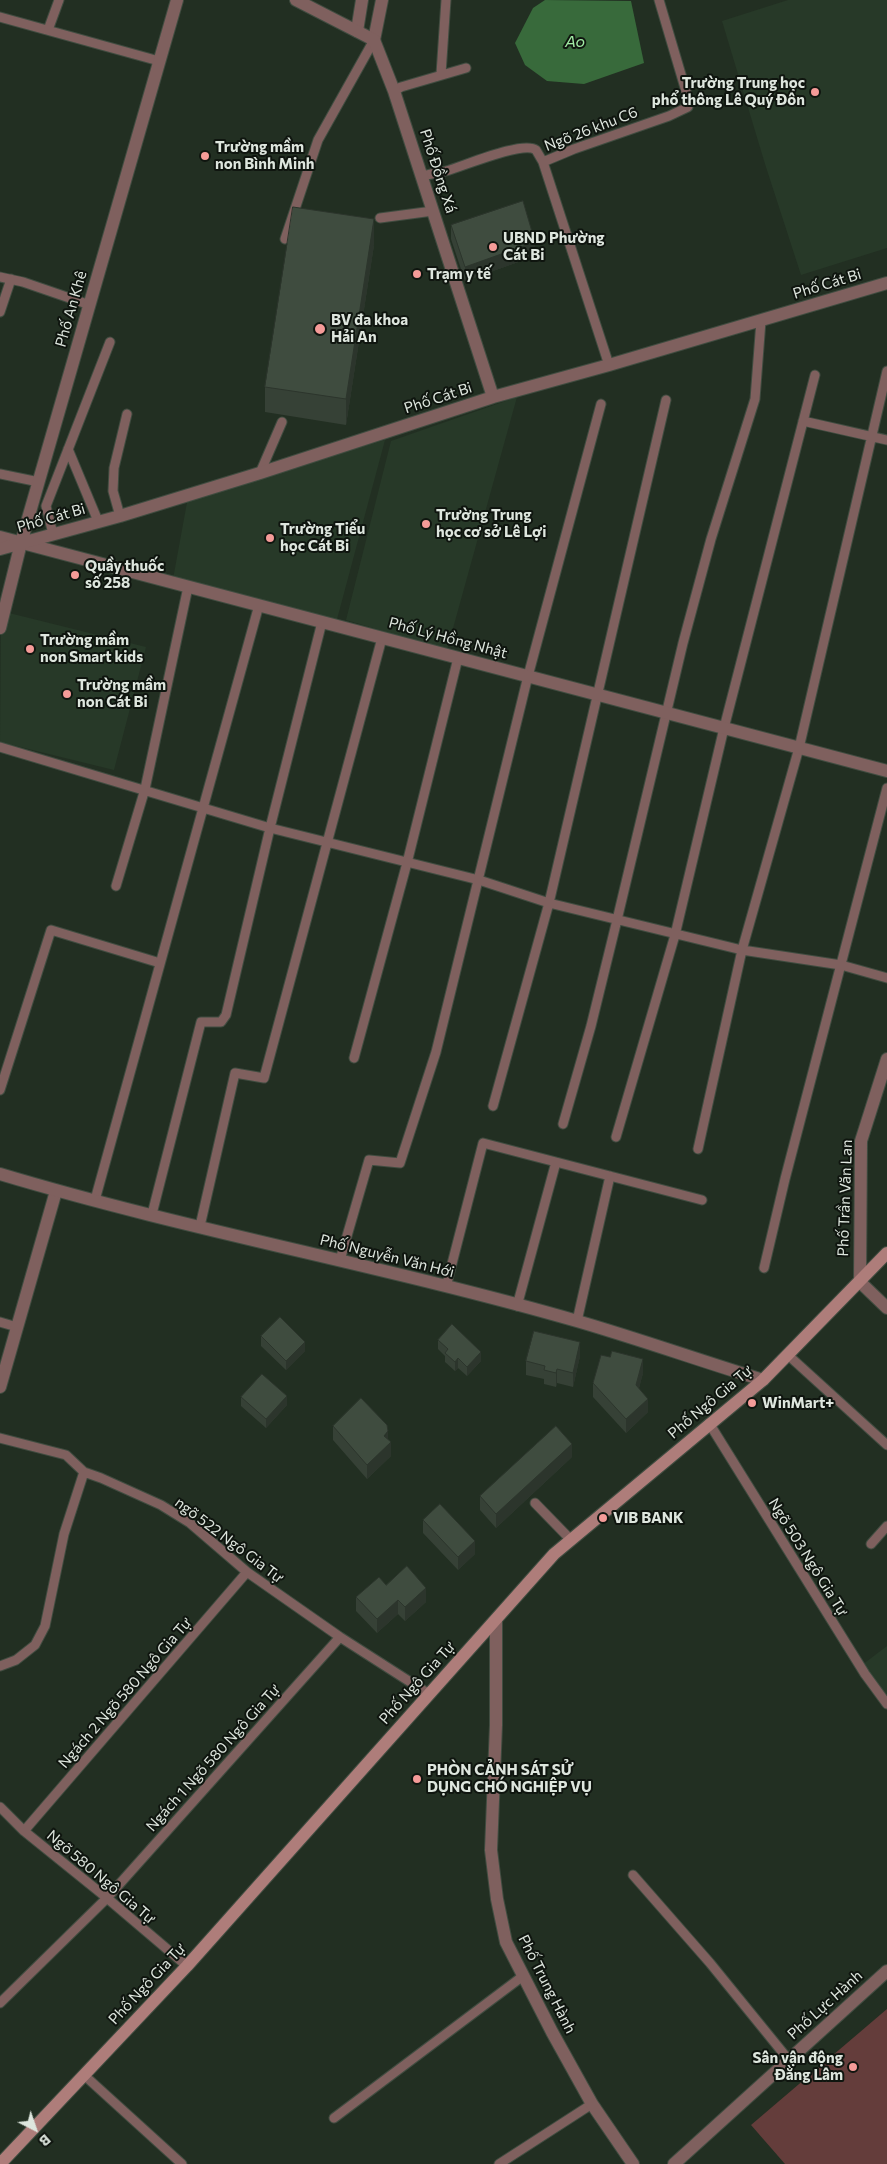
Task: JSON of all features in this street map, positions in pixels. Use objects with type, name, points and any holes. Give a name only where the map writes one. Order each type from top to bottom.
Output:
[{"type":"main road","name":"Phố Ngô Gia Tự","points":[[0,2164],[186,1966],[554,1554],[762,1380],[887,1253]]},
{"type":"street","name":"Phố An Khê","points":[[0,628],[21,543],[177,0]]},
{"type":"street","points":[[296,0],[374,40],[382,0]]},
{"type":"street","points":[[357,31],[362,0]]},
{"type":"street","name":"Phố Đồng Xá","points":[[374,40],[394,91],[493,398]]},
{"type":"street","name":"Phố Cát Bi","points":[[0,549],[120,516],[493,398],[887,283]]},
{"type":"street","name":"Phố Lý Hồng Nhật","points":[[0,537],[887,771]]},
{"type":"street","name":"Phố Trần Văn Lan","points":[[860,1282],[861,1141],[887,1059]]},
{"type":"street","name":"Phố Nguyễn Văn Hới","points":[[0,1174],[56,1191],[340,1260],[577,1321],[762,1380]]},
{"type":"street","points":[[0,1387],[56,1191]]},
{"type":"street","points":[[860,1282],[887,1308]]},
{"type":"street","name":"Phố Trung Hành","points":[[496,1620],[496,1725],[491,1850],[497,1899],[506,1942],[592,2104],[633,2164]]},
{"type":"street","name":"Phố Lực Hành","points":[[674,2164],[887,1971]]},
{"type":"lane","points":[[48,30],[59,0]]},
{"type":"lane","points":[[441,74],[446,0]]},
{"type":"lane","name":"Ngõ 26 khu C6","points":[[609,365],[543,162],[574,149],[669,116],[688,106],[688,98],[658,0]]},
{"type":"lane","points":[[0,17],[160,60]]},
{"type":"lane","points":[[284,239],[318,140],[374,40]]},
{"type":"lane","points":[[394,91],[401,86],[466,68]]},
{"type":"lane","points":[[422,176],[445,172],[512,150],[528,147],[536,150],[543,162]]},
{"type":"lane","points":[[380,218],[433,211]]},
{"type":"lane","points":[[0,277],[90,305]]},
{"type":"lane","points":[[0,312],[11,279]]},
{"type":"lane","points":[[563,1124],[617,920],[665,712],[711,539],[754,399],[761,321]]},
{"type":"lane","points":[[53,534],[46,506],[110,342]]},
{"type":"lane","points":[[698,1148],[742,950],[799,748],[887,371]]},
{"type":"lane","points":[[616,1138],[675,935],[724,728],[815,375]]},
{"type":"lane","points":[[493,1106],[550,903],[666,400]]},
{"type":"lane","points":[[340,1260],[369,1160],[400,1163],[436,1052],[528,676],[601,404]]},
{"type":"lane","points":[[120,516],[113,491],[114,468],[127,414]]},
{"type":"lane","points":[[803,421],[887,440]]},
{"type":"lane","points":[[260,473],[282,422]]},
{"type":"lane","points":[[68,449],[98,521]]},
{"type":"lane","points":[[0,474],[39,482]]},
{"type":"lane","points":[[116,886],[145,789],[188,587]]},
{"type":"lane","points":[[95,1200],[259,605]]},
{"type":"lane","points":[[152,1214],[201,1022],[221,1022],[226,1015],[270,828],[322,622]]},
{"type":"lane","points":[[200,1226],[235,1073],[264,1078],[326,840],[382,638]]},
{"type":"lane","points":[[354,1058],[407,862],[458,658]]},
{"type":"lane","points":[[0,747],[270,828],[326,840],[479,880],[550,903],[742,950],[841,965],[887,978]]},
{"type":"lane","points":[[764,1268],[887,788]]},
{"type":"lane","points":[[0,1090],[51,930],[160,963]]},
{"type":"lane","points":[[446,1287],[483,1143],[702,1200]]},
{"type":"lane","points":[[517,1306],[556,1162]]},
{"type":"lane","points":[[577,1321],[610,1176]]},
{"type":"lane","points":[[0,1322],[17,1327]]},
{"type":"lane","points":[[788,1355],[887,1445]]},
{"type":"lane","name":"Ngõ 503 Ngô Gia Tự","points":[[709,1423],[865,1674],[887,1704]]},
{"type":"lane","name":"ngõ 522 Ngô Gia Tự","points":[[0,1438],[66,1455],[84,1472],[110,1482],[168,1510],[190,1523],[247,1572],[340,1637],[429,1694]]},
{"type":"lane","points":[[0,1666],[16,1660],[35,1645],[45,1626],[64,1534],[84,1472]]},
{"type":"lane","points":[[535,1503],[571,1540]]},
{"type":"lane","points":[[871,1544],[887,1526]]},
{"type":"lane","name":"Ngách 2 Ngõ 580 Ngô Gia Tự","points":[[24,1831],[247,1572]]},
{"type":"lane","name":"Ngách 1 Ngõ 580 Ngô Gia Tự","points":[[0,2003],[107,1898],[340,1637]]},
{"type":"lane","name":"Ngõ 580 Ngô Gia Tự","points":[[0,1807],[24,1831],[107,1898],[186,1966]]},
{"type":"lane","points":[[633,1875],[710,1963],[788,2059]]},
{"type":"lane","points":[[334,2118],[523,1976]]},
{"type":"lane","points":[[84,2075],[182,2164]]},
{"type":"lane","points":[[499,2164],[592,2104]]},
{"type":"shaded area","name":"Trường Trung học phổ thông Lê Quý Đôn","points":[[788,0],[887,0],[887,248],[801,275],[722,21]]},
{"type":"shaded area","name":"Trường Trung học cơ sở Lê Lợi","points":[[517,397],[447,650],[346,620],[391,441]]},
{"type":"shaded area","name":"Trường Tiểu học Cát Bi","points":[[385,440],[336,623],[173,579],[188,497]]},
{"type":"shaded area","name":"Trường mầm non Cát Bi","points":[[1,611],[146,647],[114,770],[0,742]]},
{"type":"shaded area","points":[[887,1646],[887,1705],[858,1668]]},
{"type":"shaded area","name":"Sân vận động Đằng Lâm","points":[[887,2009],[887,2164],[785,2164],[751,2125]]},
{"type":"water","name":"Ao","points":[[545,0],[631,1],[644,63],[584,84],[547,81],[525,65],[515,43],[533,8]]},
{"type":"building","name":"UBND Phường Cát Bi","points":[[523,201],[535,242],[465,267],[451,225]]},
{"type":"building","name":"BV đa khoa Hải An","points":[[293,207],[374,219],[346,399],[265,387]]},
{"type":"building","points":[[280,1317],[305,1342],[286,1361],[261,1336]]},
{"type":"building","points":[[452,1324],[481,1352],[467,1367],[458,1358],[455,1362],[445,1353],[448,1349],[438,1340]]},
{"type":"building","points":[[534,1331],[580,1342],[573,1373],[557,1369],[556,1373],[544,1370],[545,1366],[526,1361]]},
{"type":"building","points":[[612,1351],[643,1359],[636,1385],[648,1399],[626,1419],[593,1383],[601,1355],[610,1357]]},
{"type":"building","points":[[262,1374],[287,1396],[266,1419],[241,1397]]},
{"type":"building","points":[[361,1398],[387,1425],[388,1431],[384,1436],[391,1442],[367,1465],[333,1426]]},
{"type":"building","points":[[556,1426],[572,1444],[496,1514],[480,1496]]},
{"type":"building","points":[[440,1504],[475,1541],[458,1557],[423,1520]]},
{"type":"building","points":[[407,1566],[426,1588],[405,1607],[398,1600],[377,1619],[356,1597],[379,1577],[386,1585]]},
{"type":"place","name":"Trường Trung học phổ thông Lê Quý Đôn","points":[[815,92]]},
{"type":"place","name":"Trường mầm non Bình Minh","points":[[205,156]]},
{"type":"place","name":"UBND Phường Cát Bi","points":[[493,247]]},
{"type":"place","name":"Trạm y tế","points":[[417,274]]},
{"type":"place","name":"BV đa khoa Hải An","points":[[320,329]]},
{"type":"place","name":"Trường Trung học cơ sở Lê Lợi","points":[[426,524]]},
{"type":"place","name":"Trường Tiểu học Cát Bi","points":[[270,538]]},
{"type":"place","name":"Quầy thuốc số 258","points":[[75,575]]},
{"type":"place","name":"Trường mầm non Smart kids","points":[[30,649]]},
{"type":"place","name":"Trường mầm non Cát Bi","points":[[67,694]]},
{"type":"place","name":"WinMart+","points":[[752,1403]]},
{"type":"place","name":"VIB BANK","points":[[603,1518]]},
{"type":"place","name":"PHÒN CẢNH SÁT SỬ DỤNG CHÓ NGHIỆP VỤ","points":[[417,1779]]},
{"type":"place","name":"Sân vận động Đằng Lâm","points":[[853,2067]]}]
